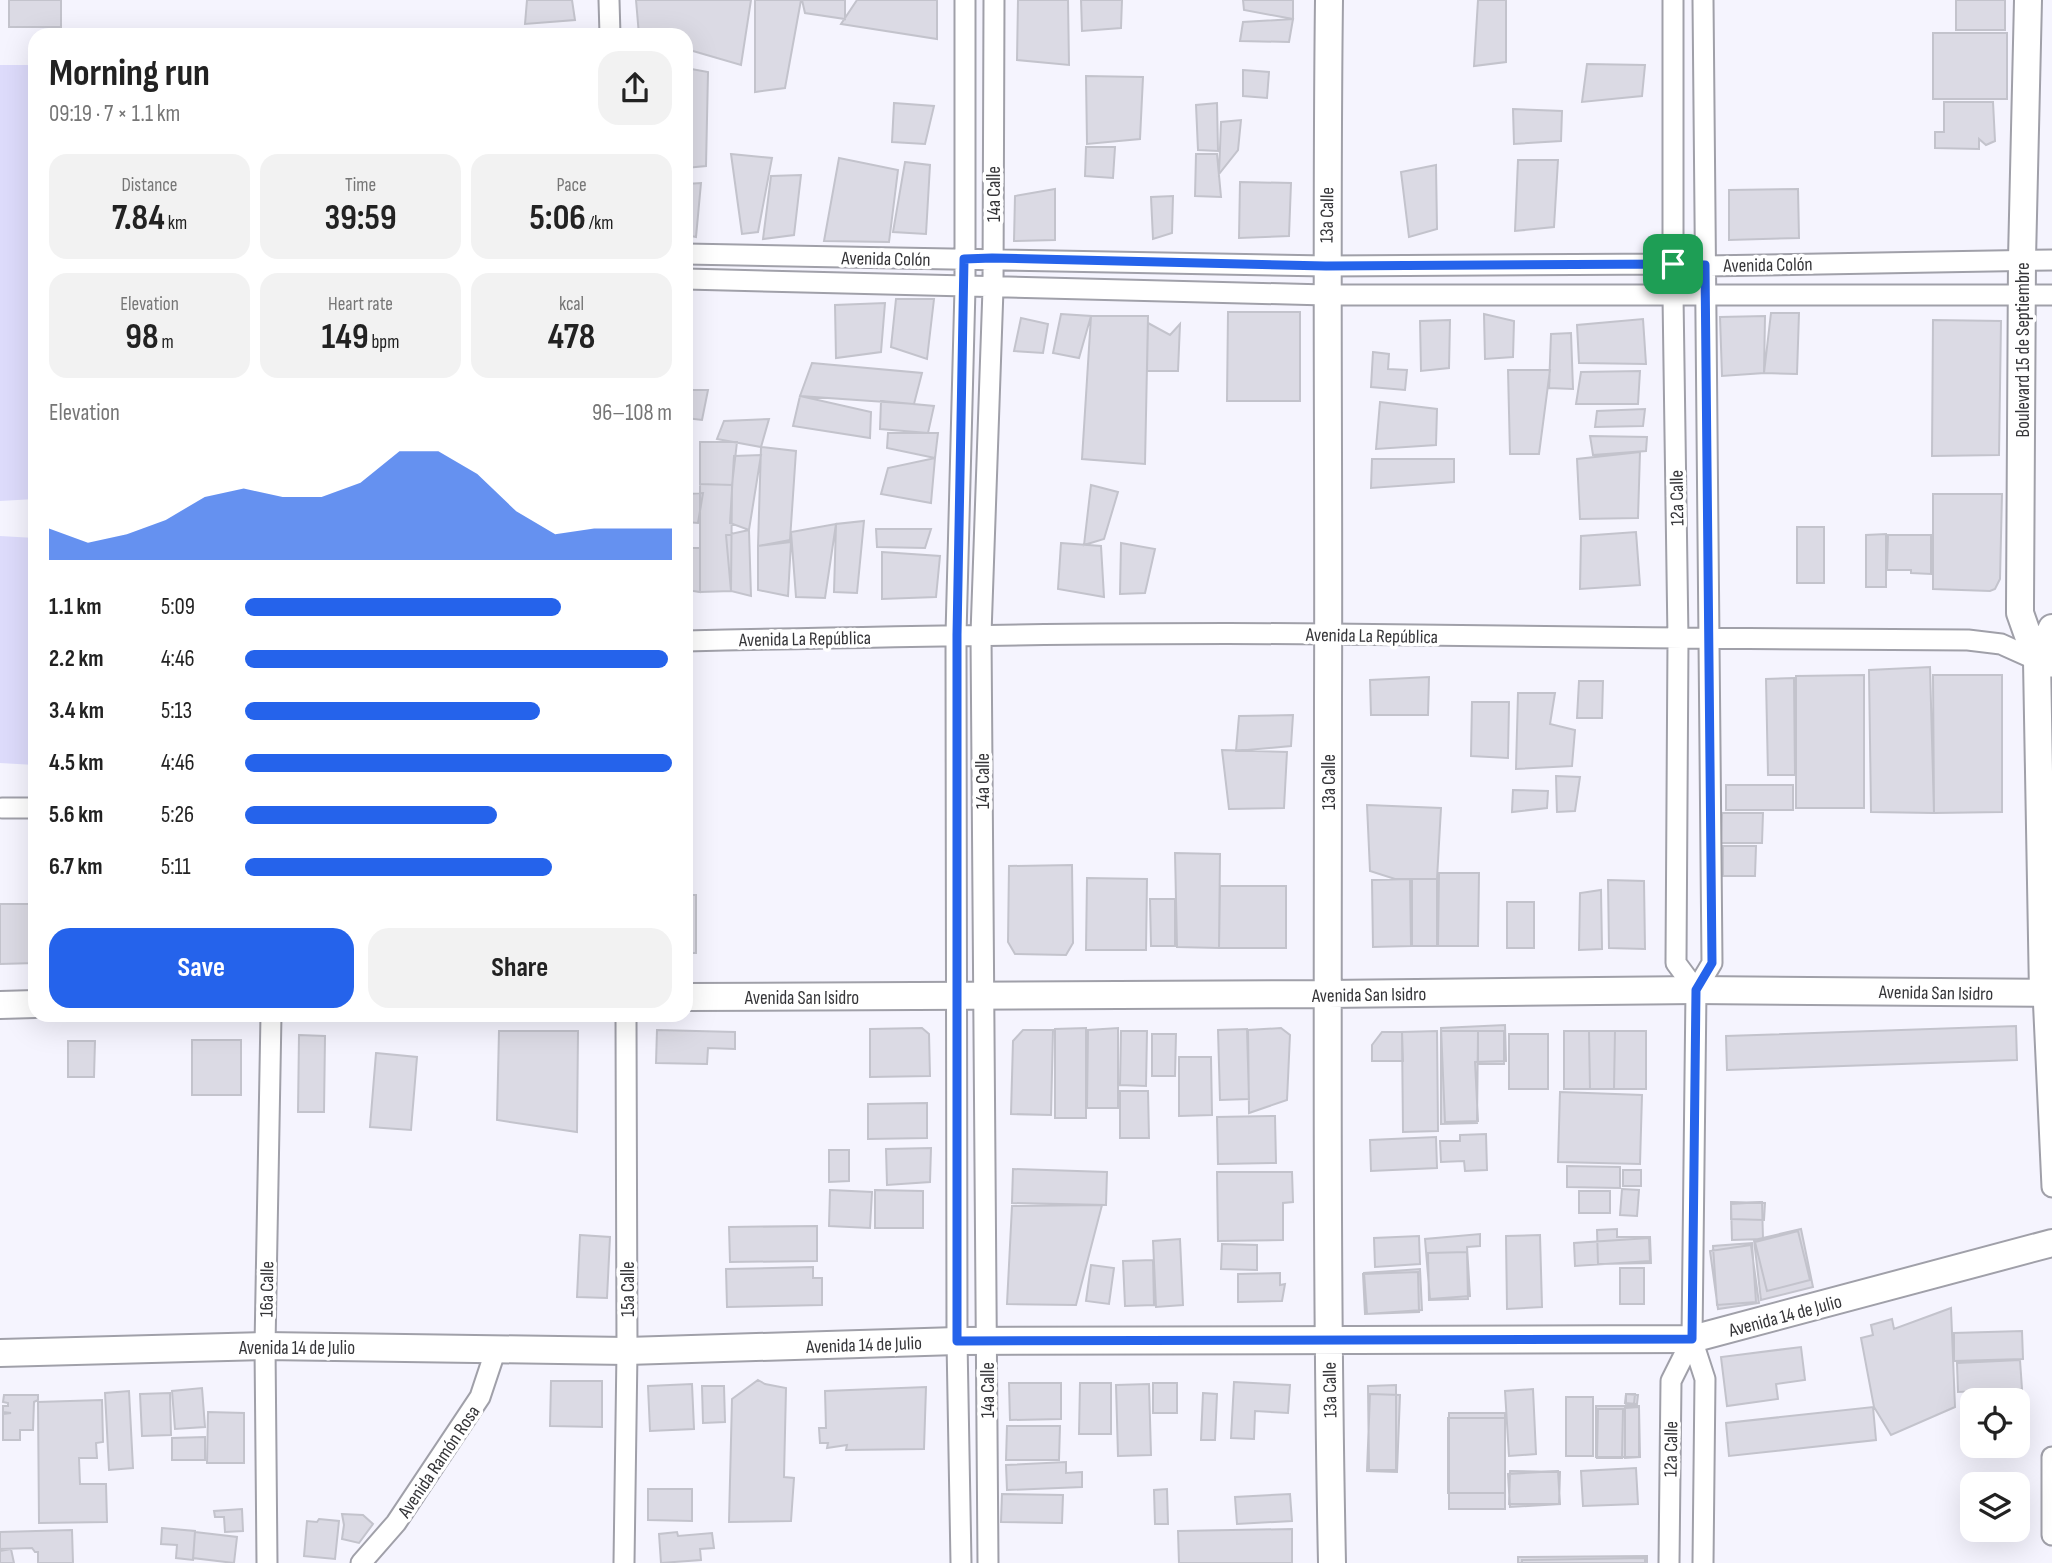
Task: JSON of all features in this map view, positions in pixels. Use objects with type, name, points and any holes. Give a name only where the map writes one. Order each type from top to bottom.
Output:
[{"type":"street","points":[[609,0],[610,28]]},
{"type":"street","name":"14a Calle","points":[[961,1563],[957,1341],[957,635],[965,288],[965,0]]},
{"type":"street","name":"14a Calle","points":[[988,1563],[981,634],[993,289],[994,0]]},
{"type":"street","name":"13a Calle","points":[[1329,0],[1326,266],[1328,1340],[1332,1563]]},
{"type":"street","name":"12a Calle","points":[[1673,0],[1673,296],[1678,639],[1676,963],[1696,990]]},
{"type":"street","name":"12a Calle","points":[[1703,0],[1712,963],[1696,990],[1692,1339],[1705,1379],[1703,1563]]},
{"type":"street","name":"Boulevard 15 de Septiembre","points":[[2028,0],[2022,259],[2020,613],[2045,664]]},
{"type":"street","name":"Avenida Colón","points":[[693,254],[1326,266],[1705,265],[2052,260]]},
{"type":"street","name":"Avenida Colón","points":[[693,279],[993,289],[1326,295],[2052,295]]},
{"type":"street","points":[[2052,628],[2045,664],[2047,993],[2052,1188]]},
{"type":"street","name":"Avenida La República","points":[[693,640],[981,634],[1328,634],[1968,640],[2001,644],[2045,664]]},
{"type":"street","points":[[2,808],[28,808]]},
{"type":"street","name":"Avenida San Isidro","points":[[693,997],[1696,990],[2047,993]]},
{"type":"street","points":[[0,1005],[28,1004]]},
{"type":"street","name":"16a Calle","points":[[267,1563],[265,1346],[271,1022]]},
{"type":"street","name":"15a Calle","points":[[624,1563],[627,1351],[626,1022]]},
{"type":"street","name":"Avenida 14 de Julio","points":[[0,1353],[265,1346],[627,1351],[957,1341],[1692,1339],[2052,1243]]},
{"type":"street","name":"12a Calle","points":[[1669,1563],[1671,1381],[1692,1339]]},
{"type":"street","name":"Avenida Ramón Rosa","points":[[361,1563],[396,1523],[480,1397],[496,1349]]},
{"type":"street","points":[[2052,1457],[2052,1535]]},
{"type":"shaded area","points":[[0,65],[28,65],[28,499],[0,501]]},
{"type":"shaded area","points":[[0,536],[28,538],[28,765],[0,763]]},
{"type":"building","points":[[9,0],[61,0],[61,27],[9,27]]},
{"type":"building","points":[[527,0],[572,0],[575,20],[525,24]]},
{"type":"building","points":[[636,0],[751,0],[741,65],[693,51],[693,28],[638,28]]},
{"type":"building","points":[[755,0],[801,0],[785,88],[755,92]]},
{"type":"building","points":[[802,0],[845,0],[845,19],[805,13]]},
{"type":"building","points":[[857,0],[937,0],[937,39],[841,24]]},
{"type":"building","points":[[1018,0],[1068,0],[1069,65],[1017,60]]},
{"type":"building","points":[[1081,0],[1122,0],[1121,28],[1082,31]]},
{"type":"building","points":[[1243,0],[1293,0],[1293,19],[1244,10]]},
{"type":"building","points":[[1478,0],[1506,0],[1506,62],[1474,66]]},
{"type":"building","points":[[1956,0],[2005,0],[2005,30],[1956,30]]},
{"type":"building","points":[[1293,19],[1289,42],[1240,41],[1243,22]]},
{"type":"building","points":[[1933,33],[2007,33],[2007,99],[1933,99]]},
{"type":"building","points":[[1587,64],[1645,65],[1642,96],[1582,102]]},
{"type":"building","points":[[693,69],[708,72],[706,166],[693,167]]},
{"type":"building","points":[[1243,70],[1269,72],[1267,98],[1243,96]]},
{"type":"building","points":[[1086,76],[1143,77],[1140,139],[1087,144]]},
{"type":"building","points":[[1944,102],[1993,102],[1995,141],[1986,145],[1979,139],[1979,149],[1935,148],[1935,132],[1944,132]]},
{"type":"building","points":[[894,103],[934,106],[925,144],[892,142]]},
{"type":"building","points":[[1217,103],[1218,151],[1198,150],[1196,105]]},
{"type":"building","points":[[1513,109],[1562,111],[1561,141],[1514,144]]},
{"type":"building","points":[[1241,120],[1238,150],[1219,174],[1221,122]]},
{"type":"building","points":[[1086,147],[1115,147],[1113,178],[1085,176]]},
{"type":"building","points":[[731,154],[772,158],[758,232],[742,234]]},
{"type":"building","points":[[1196,154],[1217,154],[1221,197],[1195,196]]},
{"type":"building","points":[[839,158],[898,170],[889,242],[824,241]]},
{"type":"building","points":[[1518,160],[1558,160],[1554,227],[1515,231]]},
{"type":"building","points":[[905,162],[930,165],[926,234],[893,232]]},
{"type":"building","points":[[1436,165],[1437,229],[1409,237],[1401,172]]},
{"type":"building","points":[[801,175],[794,235],[763,239],[771,176]]},
{"type":"building","points":[[1240,182],[1291,183],[1289,236],[1239,238]]},
{"type":"building","points":[[701,183],[696,237],[693,236],[693,184]]},
{"type":"building","points":[[1055,189],[1055,240],[1014,241],[1015,196]]},
{"type":"building","points":[[1798,189],[1799,238],[1729,240],[1729,190]]},
{"type":"building","points":[[1173,196],[1172,233],[1153,239],[1151,197]]},
{"type":"building","points":[[896,299],[934,299],[927,359],[891,347]]},
{"type":"building","points":[[885,303],[881,352],[836,358],[835,305]]},
{"type":"building","points":[[1228,312],[1300,312],[1300,401],[1227,401]]},
{"type":"building","points":[[1771,313],[1799,313],[1797,374],[1764,373]]},
{"type":"building","points":[[1061,314],[1091,316],[1079,358],[1053,353]]},
{"type":"building","points":[[1484,314],[1514,321],[1513,357],[1485,359]]},
{"type":"building","points":[[1091,316],[1148,316],[1145,464],[1082,459]]},
{"type":"building","points":[[1765,316],[1764,373],[1722,376],[1720,317]]},
{"type":"building","points":[[1021,318],[1048,324],[1043,353],[1014,351]]},
{"type":"building","points":[[1643,319],[1646,364],[1579,363],[1577,325]]},
{"type":"building","points":[[1450,320],[1449,368],[1421,371],[1420,321]]},
{"type":"building","points":[[1933,320],[2001,321],[1999,455],[1932,456]]},
{"type":"building","points":[[1148,323],[1170,335],[1180,324],[1178,371],[1147,371]]},
{"type":"building","points":[[1571,333],[1573,389],[1549,388],[1551,334]]},
{"type":"building","points":[[1373,352],[1389,354],[1388,369],[1407,370],[1405,390],[1371,387]]},
{"type":"building","points":[[812,363],[922,373],[914,404],[800,396]]},
{"type":"building","points":[[1508,370],[1550,370],[1539,454],[1510,454]]},
{"type":"building","points":[[1640,371],[1638,404],[1576,404],[1581,372]]},
{"type":"building","points":[[693,390],[708,390],[702,420],[693,419]]},
{"type":"building","points":[[800,396],[871,412],[870,438],[793,426]]},
{"type":"building","points":[[881,401],[934,406],[928,433],[880,429]]},
{"type":"building","points":[[1380,402],[1437,409],[1436,445],[1376,449]]},
{"type":"building","points":[[1645,409],[1643,426],[1595,427],[1597,411]]},
{"type":"building","points":[[769,419],[761,447],[717,439],[724,421]]},
{"type":"building","points":[[888,433],[938,433],[935,458],[887,448]]},
{"type":"building","points":[[1590,436],[1647,437],[1646,451],[1593,455]]},
{"type":"building","points":[[700,442],[737,442],[732,485],[700,484]]},
{"type":"building","points":[[761,447],[796,451],[790,540],[758,546]]},
{"type":"building","points":[[1640,452],[1638,518],[1580,519],[1577,459]]},
{"type":"building","points":[[761,455],[749,530],[730,523],[734,456]]},
{"type":"building","points":[[935,458],[931,503],[881,494],[888,468]]},
{"type":"building","points":[[1372,459],[1454,459],[1454,482],[1371,488]]},
{"type":"building","points":[[700,484],[732,485],[731,591],[700,592]]},
{"type":"building","points":[[1091,485],[1118,492],[1104,539],[1084,545]]},
{"type":"building","points":[[703,493],[698,523],[693,523],[693,494]]},
{"type":"building","points":[[1933,494],[2002,494],[2000,579],[1995,589],[1933,589]]},
{"type":"building","points":[[864,521],[857,593],[834,592],[836,524]]},
{"type":"building","points":[[836,524],[825,598],[796,597],[791,532]]},
{"type":"building","points":[[1797,527],[1824,527],[1824,583],[1797,583]]},
{"type":"building","points":[[876,529],[931,529],[925,548],[877,547]]},
{"type":"building","points":[[749,530],[751,596],[731,591],[726,535]]},
{"type":"building","points":[[1636,532],[1640,585],[1580,589],[1581,536]]},
{"type":"building","points":[[1886,534],[1886,587],[1866,587],[1866,535]]},
{"type":"building","points":[[1888,535],[1931,535],[1931,574],[1911,573],[1911,570],[1887,570]]},
{"type":"building","points":[[791,542],[788,596],[758,590],[758,546]]},
{"type":"building","points":[[1061,543],[1101,546],[1104,597],[1058,589]]},
{"type":"building","points":[[1121,543],[1155,549],[1145,593],[1120,594]]},
{"type":"building","points":[[693,548],[700,548],[700,592],[693,591]]},
{"type":"building","points":[[882,552],[940,556],[936,597],[882,599]]},
{"type":"building","points":[[1930,667],[1934,813],[1871,812],[1869,670]]},
{"type":"building","points":[[1864,675],[1864,808],[1796,808],[1796,676]]},
{"type":"building","points":[[1933,675],[2002,675],[2002,812],[1934,813]]},
{"type":"building","points":[[1429,677],[1428,715],[1371,715],[1370,680]]},
{"type":"building","points":[[1794,678],[1795,775],[1768,775],[1766,679]]},
{"type":"building","points":[[1579,681],[1603,681],[1602,718],[1577,718]]},
{"type":"building","points":[[1518,693],[1555,693],[1550,724],[1575,730],[1572,766],[1516,769]]},
{"type":"building","points":[[1472,702],[1509,702],[1508,758],[1471,756]]},
{"type":"building","points":[[1293,715],[1291,746],[1236,751],[1239,716]]},
{"type":"building","points":[[1222,750],[1287,752],[1284,808],[1229,809]]},
{"type":"building","points":[[1556,776],[1580,777],[1575,811],[1557,812]]},
{"type":"building","points":[[1726,785],[1793,785],[1793,810],[1726,810]]},
{"type":"building","points":[[1513,790],[1548,791],[1547,808],[1512,812]]},
{"type":"building","points":[[1367,805],[1441,808],[1437,879],[1395,879],[1370,871]]},
{"type":"building","points":[[1722,813],[1763,813],[1762,843],[1721,843]]},
{"type":"building","points":[[1723,846],[1756,846],[1755,876],[1723,876]]},
{"type":"building","points":[[1175,853],[1220,854],[1219,948],[1177,947]]},
{"type":"building","points":[[1072,865],[1073,943],[1066,955],[1015,954],[1008,942],[1009,866]]},
{"type":"building","points":[[1439,873],[1479,873],[1478,946],[1438,946]]},
{"type":"building","points":[[1087,878],[1147,879],[1146,950],[1086,950]]},
{"type":"building","points":[[1410,879],[1411,946],[1373,947],[1372,880]]},
{"type":"building","points":[[1412,879],[1437,879],[1437,946],[1412,946]]},
{"type":"building","points":[[1608,880],[1644,881],[1645,949],[1609,948]]},
{"type":"building","points":[[1220,886],[1286,886],[1286,948],[1219,948]]},
{"type":"building","points":[[1601,890],[1602,949],[1579,950],[1580,893]]},
{"type":"building","points":[[693,895],[696,895],[696,953],[693,953]]},
{"type":"building","points":[[1150,899],[1175,899],[1175,946],[1151,946]]},
{"type":"building","points":[[1507,902],[1534,902],[1534,948],[1507,948]]},
{"type":"building","points":[[0,904],[28,904],[28,963],[0,964]]},
{"type":"building","points":[[1505,1025],[1506,1061],[1475,1062],[1478,1121],[1445,1122],[1441,1028]]},
{"type":"building","points":[[2016,1026],[2017,1060],[1727,1070],[1726,1036]]},
{"type":"building","points":[[922,1028],[929,1034],[930,1076],[870,1077],[870,1029]]},
{"type":"building","points":[[1086,1028],[1086,1118],[1055,1118],[1055,1029]]},
{"type":"building","points":[[1118,1028],[1118,1108],[1087,1108],[1088,1030]]},
{"type":"building","points":[[1281,1028],[1290,1035],[1287,1100],[1249,1113],[1248,1030]]},
{"type":"building","points":[[1247,1029],[1249,1099],[1220,1100],[1218,1030]]},
{"type":"building","points":[[657,1030],[735,1032],[735,1049],[708,1048],[707,1064],[656,1063]]},
{"type":"building","points":[[1023,1030],[1053,1030],[1051,1115],[1011,1114],[1013,1041]]},
{"type":"building","points":[[499,1031],[578,1031],[577,1132],[497,1120]]},
{"type":"building","points":[[1121,1031],[1147,1031],[1146,1086],[1120,1085]]},
{"type":"building","points":[[1437,1031],[1438,1131],[1403,1132],[1402,1032]]},
{"type":"building","points":[[1441,1031],[1478,1031],[1477,1123],[1441,1124]]},
{"type":"building","points":[[1478,1031],[1504,1031],[1504,1064],[1478,1064]]},
{"type":"building","points":[[1564,1031],[1589,1031],[1590,1089],[1564,1089]]},
{"type":"building","points":[[1589,1031],[1615,1031],[1614,1089],[1590,1089]]},
{"type":"building","points":[[1615,1031],[1646,1031],[1646,1089],[1614,1089]]},
{"type":"building","points":[[1382,1032],[1402,1032],[1403,1061],[1372,1061],[1372,1045]]},
{"type":"building","points":[[1152,1034],[1176,1034],[1175,1076],[1152,1076]]},
{"type":"building","points":[[1509,1034],[1548,1034],[1548,1089],[1509,1089]]},
{"type":"building","points":[[299,1035],[325,1036],[324,1112],[298,1112]]},
{"type":"building","points":[[192,1040],[241,1040],[241,1095],[192,1095]]},
{"type":"building","points":[[68,1041],[95,1041],[94,1077],[68,1077]]},
{"type":"building","points":[[376,1053],[417,1057],[411,1130],[370,1127]]},
{"type":"building","points":[[1179,1057],[1211,1057],[1212,1115],[1179,1116]]},
{"type":"building","points":[[1120,1091],[1148,1091],[1149,1138],[1120,1138]]},
{"type":"building","points":[[1560,1092],[1642,1095],[1640,1164],[1558,1162]]},
{"type":"building","points":[[927,1103],[927,1138],[868,1139],[868,1104]]},
{"type":"building","points":[[1275,1116],[1276,1163],[1218,1164],[1217,1117]]},
{"type":"building","points":[[1486,1134],[1487,1170],[1465,1171],[1464,1161],[1441,1162],[1440,1141],[1460,1141],[1460,1135]]},
{"type":"building","points":[[1436,1137],[1437,1168],[1371,1171],[1370,1140]]},
{"type":"building","points":[[931,1148],[930,1182],[887,1185],[886,1149]]},
{"type":"building","points":[[829,1150],[849,1150],[849,1181],[829,1182]]},
{"type":"building","points":[[1567,1166],[1620,1167],[1620,1188],[1567,1187]]},
{"type":"building","points":[[1013,1169],[1107,1172],[1106,1205],[1012,1203]]},
{"type":"building","points":[[1623,1170],[1641,1170],[1641,1186],[1623,1186]]},
{"type":"building","points":[[1217,1172],[1292,1172],[1293,1202],[1283,1203],[1283,1240],[1218,1241]]},
{"type":"building","points":[[1622,1189],[1639,1190],[1637,1216],[1620,1215]]},
{"type":"building","points":[[830,1190],[872,1192],[870,1228],[829,1226]]},
{"type":"building","points":[[875,1190],[923,1191],[923,1228],[875,1228]]},
{"type":"building","points":[[1579,1191],[1610,1191],[1610,1213],[1579,1213]]},
{"type":"building","points":[[1731,1202],[1765,1203],[1764,1220],[1731,1219]]},
{"type":"building","points":[[1762,1202],[1763,1239],[1732,1240],[1731,1204]]},
{"type":"building","points":[[1102,1205],[1076,1305],[1007,1304],[1012,1206]]},
{"type":"building","points":[[817,1226],[817,1261],[730,1262],[729,1227]]},
{"type":"building","points":[[1617,1229],[1617,1237],[1650,1237],[1651,1263],[1598,1264],[1597,1230]]},
{"type":"building","points":[[1801,1229],[1813,1287],[1761,1300],[1754,1240]]},
{"type":"building","points":[[1798,1231],[1810,1280],[1767,1291],[1755,1242]]},
{"type":"building","points":[[1480,1234],[1480,1246],[1467,1247],[1470,1296],[1430,1299],[1425,1239]]},
{"type":"building","points":[[580,1235],[610,1237],[607,1298],[577,1297]]},
{"type":"building","points":[[1540,1235],[1542,1307],[1507,1309],[1506,1236]]},
{"type":"building","points":[[1419,1236],[1420,1264],[1375,1267],[1374,1238]]},
{"type":"building","points":[[1649,1238],[1650,1261],[1575,1266],[1574,1243]]},
{"type":"building","points":[[1180,1239],[1183,1305],[1156,1307],[1153,1241]]},
{"type":"building","points":[[1752,1243],[1756,1302],[1717,1305],[1713,1246]]},
{"type":"building","points":[[1222,1244],[1257,1245],[1257,1270],[1221,1269]]},
{"type":"building","points":[[1751,1245],[1759,1303],[1718,1309],[1710,1251]]},
{"type":"building","points":[[1467,1252],[1468,1299],[1429,1300],[1428,1253]]},
{"type":"building","points":[[1153,1260],[1154,1305],[1125,1306],[1123,1261]]},
{"type":"building","points":[[1091,1265],[1114,1268],[1109,1304],[1086,1301]]},
{"type":"building","points":[[813,1267],[813,1278],[822,1278],[822,1305],[727,1307],[726,1269]]},
{"type":"building","points":[[1620,1268],[1644,1268],[1644,1304],[1620,1304]]},
{"type":"building","points":[[1420,1269],[1422,1310],[1367,1314],[1364,1273]]},
{"type":"building","points":[[1418,1272],[1419,1312],[1365,1314],[1363,1274]]},
{"type":"building","points":[[1280,1273],[1280,1285],[1285,1284],[1282,1301],[1238,1302],[1238,1274]]},
{"type":"building","points":[[1951,1308],[1955,1407],[1891,1435],[1874,1407],[1861,1338],[1873,1335],[1871,1325],[1892,1319],[1894,1329]]},
{"type":"building","points":[[2022,1331],[2023,1359],[1954,1361],[1954,1333]]},
{"type":"building","points":[[1801,1347],[1805,1380],[1776,1384],[1778,1399],[1727,1406],[1721,1357]]},
{"type":"building","points":[[2020,1360],[2022,1388],[1960,1388],[1958,1392],[1957,1363]]},
{"type":"building","points":[[758,1380],[786,1388],[784,1477],[794,1478],[791,1521],[729,1522],[732,1399]]},
{"type":"building","points":[[551,1381],[602,1381],[602,1427],[550,1426]]},
{"type":"building","points":[[1234,1382],[1290,1385],[1288,1413],[1255,1411],[1254,1439],[1231,1438]]},
{"type":"building","points":[[1009,1383],[1061,1383],[1061,1419],[1010,1420]]},
{"type":"building","points":[[1080,1383],[1111,1383],[1111,1434],[1079,1434]]},
{"type":"building","points":[[1153,1383],[1177,1383],[1177,1413],[1153,1413]]},
{"type":"building","points":[[692,1384],[694,1429],[650,1431],[648,1386]]},
{"type":"building","points":[[1149,1384],[1151,1455],[1118,1456],[1116,1385]]},
{"type":"building","points":[[1396,1385],[1396,1470],[1369,1470],[1368,1386]]},
{"type":"building","points":[[702,1386],[724,1386],[725,1422],[703,1423]]},
{"type":"building","points":[[926,1387],[924,1449],[846,1450],[847,1445],[827,1448],[828,1443],[820,1443],[819,1428],[826,1428],[825,1391]]},
{"type":"building","points":[[202,1388],[205,1427],[175,1429],[172,1391]]},
{"type":"building","points":[[1533,1389],[1536,1454],[1509,1456],[1505,1391]]},
{"type":"building","points":[[129,1391],[133,1468],[109,1470],[105,1393]]},
{"type":"building","points":[[170,1393],[171,1435],[142,1436],[140,1394]]},
{"type":"building","points":[[1203,1393],[1217,1394],[1215,1440],[1201,1440]]},
{"type":"building","points":[[1370,1394],[1400,1395],[1397,1472],[1367,1471]]},
{"type":"building","points":[[1626,1394],[1638,1395],[1637,1404],[1625,1403]]},
{"type":"building","points":[[1626,1394],[1635,1394],[1634,1404],[1626,1404]]},
{"type":"building","points":[[4,1395],[38,1395],[38,1400],[34,1402],[33,1430],[20,1430],[20,1440],[3,1440],[3,1414],[11,1413],[3,1412],[3,1406],[8,1406],[8,1403],[3,1402]]},
{"type":"building","points":[[1566,1397],[1593,1397],[1593,1456],[1566,1456]]},
{"type":"building","points":[[102,1400],[103,1442],[96,1443],[97,1458],[79,1458],[80,1484],[106,1484],[107,1522],[39,1523],[38,1402]]},
{"type":"building","points":[[1596,1406],[1639,1406],[1639,1457],[1596,1457]]},
{"type":"building","points":[[1639,1407],[1640,1457],[1625,1458],[1625,1408]]},
{"type":"building","points":[[1873,1407],[1876,1440],[1729,1456],[1726,1423]]},
{"type":"building","points":[[1598,1409],[1623,1409],[1622,1458],[1597,1458]]},
{"type":"building","points":[[208,1412],[244,1413],[244,1463],[207,1463]]},
{"type":"building","points":[[1449,1413],[1505,1413],[1505,1509],[1449,1509]]},
{"type":"building","points":[[1448,1418],[1505,1418],[1505,1493],[1448,1493]]},
{"type":"building","points":[[1007,1426],[1060,1426],[1059,1460],[1006,1460]]},
{"type":"building","points":[[205,1437],[205,1460],[172,1460],[172,1438]]},
{"type":"building","points":[[1066,1462],[1066,1473],[1082,1472],[1082,1487],[1007,1490],[1006,1465]]},
{"type":"building","points":[[1636,1468],[1638,1504],[1583,1506],[1581,1471]]},
{"type":"building","points":[[1510,1471],[1560,1472],[1559,1504],[1509,1504]]},
{"type":"building","points":[[1558,1471],[1560,1504],[1510,1507],[1508,1474]]},
{"type":"building","points":[[648,1489],[692,1489],[692,1521],[648,1520]]},
{"type":"building","points":[[1167,1489],[1168,1524],[1155,1524],[1154,1490]]},
{"type":"building","points":[[1002,1494],[1063,1495],[1062,1523],[1001,1522]]},
{"type":"building","points":[[1290,1494],[1292,1521],[1237,1524],[1235,1497]]},
{"type":"building","points":[[242,1509],[243,1531],[225,1532],[224,1517],[215,1517],[214,1511]]},
{"type":"building","points":[[342,1514],[363,1515],[373,1524],[359,1543],[342,1539]]},
{"type":"building","points":[[319,1519],[339,1521],[335,1559],[304,1556],[307,1521],[317,1522]]},
{"type":"building","points":[[162,1528],[195,1531],[193,1560],[176,1558],[177,1545],[161,1544]]},
{"type":"building","points":[[1292,1529],[1292,1563],[1179,1563],[1178,1531]]},
{"type":"building","points":[[72,1530],[73,1563],[38,1563],[38,1552],[32,1548],[0,1549],[0,1532]]},
{"type":"building","points":[[195,1532],[237,1537],[234,1563],[193,1558]]},
{"type":"building","points":[[677,1532],[678,1536],[712,1533],[714,1548],[700,1549],[701,1560],[661,1563],[659,1534]]},
{"type":"building","points":[[11,1549],[14,1563],[0,1563],[0,1551]]},
{"type":"building","points":[[1647,1556],[1647,1563],[1518,1563],[1518,1557]]},
{"type":"building","points":[[1645,1558],[1645,1563],[1522,1563],[1522,1560]]},
{"type":"route","points":[[964,259],[1326,266],[1673,264],[1705,265],[1712,963],[1696,990],[1692,1339],[957,1341],[957,635],[964,259]]}]
